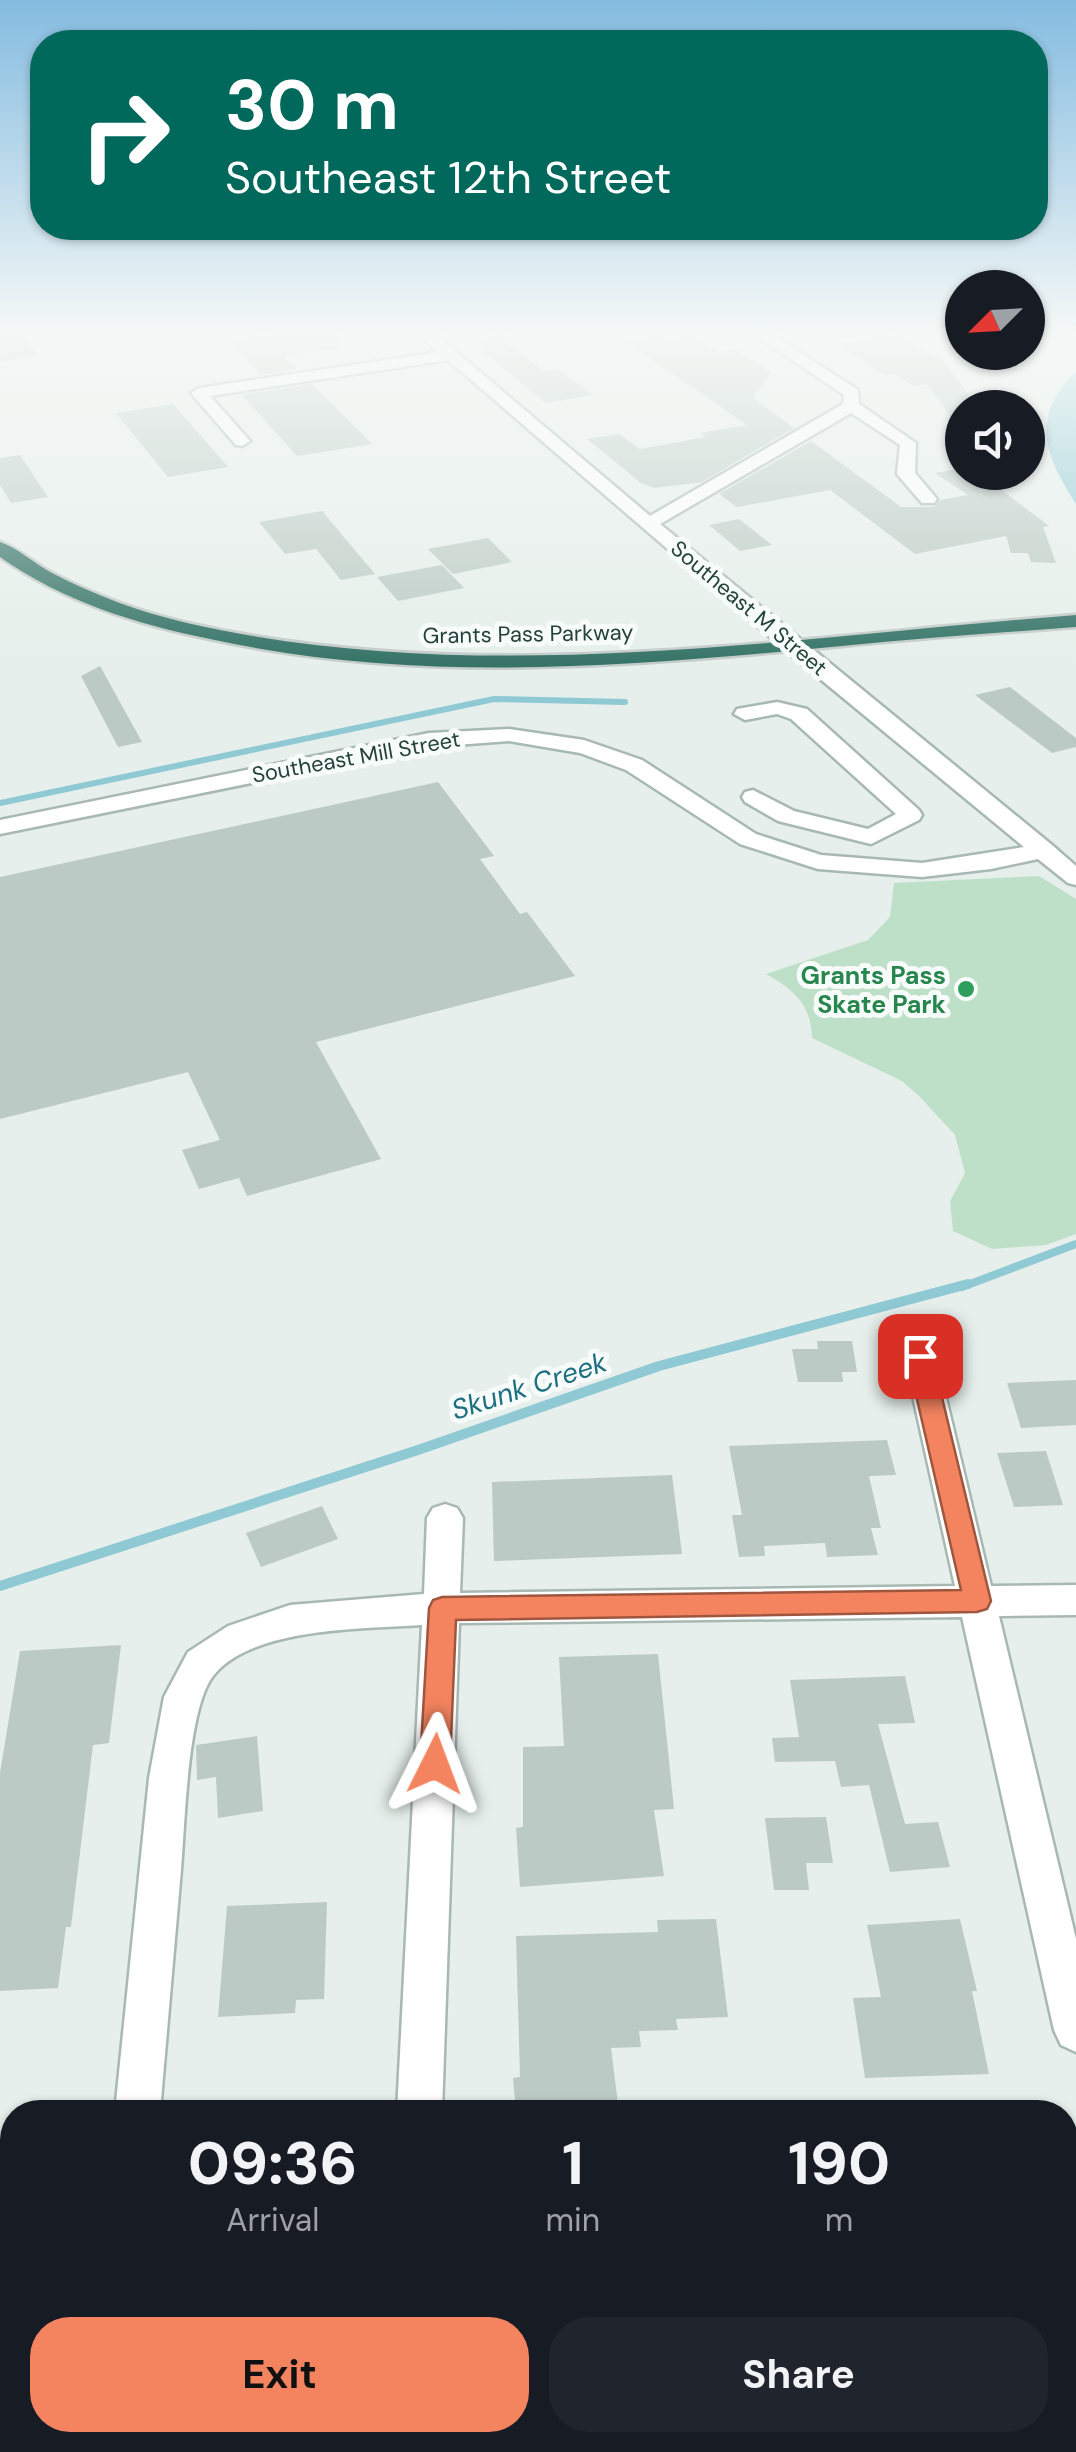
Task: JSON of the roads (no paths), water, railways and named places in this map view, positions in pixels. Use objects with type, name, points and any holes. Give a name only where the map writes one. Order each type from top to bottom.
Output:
[{"type":"highway","name":"Grants Pass Parkway","points":[[0,548],[54,582],[130,612],[213,635],[312,652],[406,660],[535,662],[792,646],[1076,620]]},
{"type":"street","name":"Southeast M Street","points":[[562,447],[792,646],[1076,878]]},
{"type":"street","points":[[650,522],[779,447]]},
{"type":"street","points":[[908,447],[906,474],[928,500]]},
{"type":"street","points":[[745,714],[777,708],[799,714],[911,815],[872,837],[786,816],[753,797]]},
{"type":"street","name":"Southeast Mill Street","points":[[0,827],[429,740],[509,735],[584,747],[634,765],[748,839],[818,862],[922,870],[991,862],[1044,850]]},
{"type":"street","points":[[920,1356],[1076,2030]]},
{"type":"street","points":[[419,2100],[445,1518]]},
{"type":"street","points":[[138,2100],[169,1778],[183,1696],[201,1663],[240,1636],[290,1620],[442,1608],[1076,1600]]},
{"type":"water","points":[[1049,447],[1076,447],[1076,504],[1056,469]]},
{"type":"waterway","points":[[0,803],[494,699],[625,702]]},
{"type":"waterway","name":"Skunk Creek","points":[[962,1287],[1076,1244]]},
{"type":"waterway","name":"Skunk Creek","points":[[0,1586],[418,1450],[659,1366],[968,1284]]},
{"type":"place","name":"Grants Pass Skate Park","points":[[966,989]]}]
